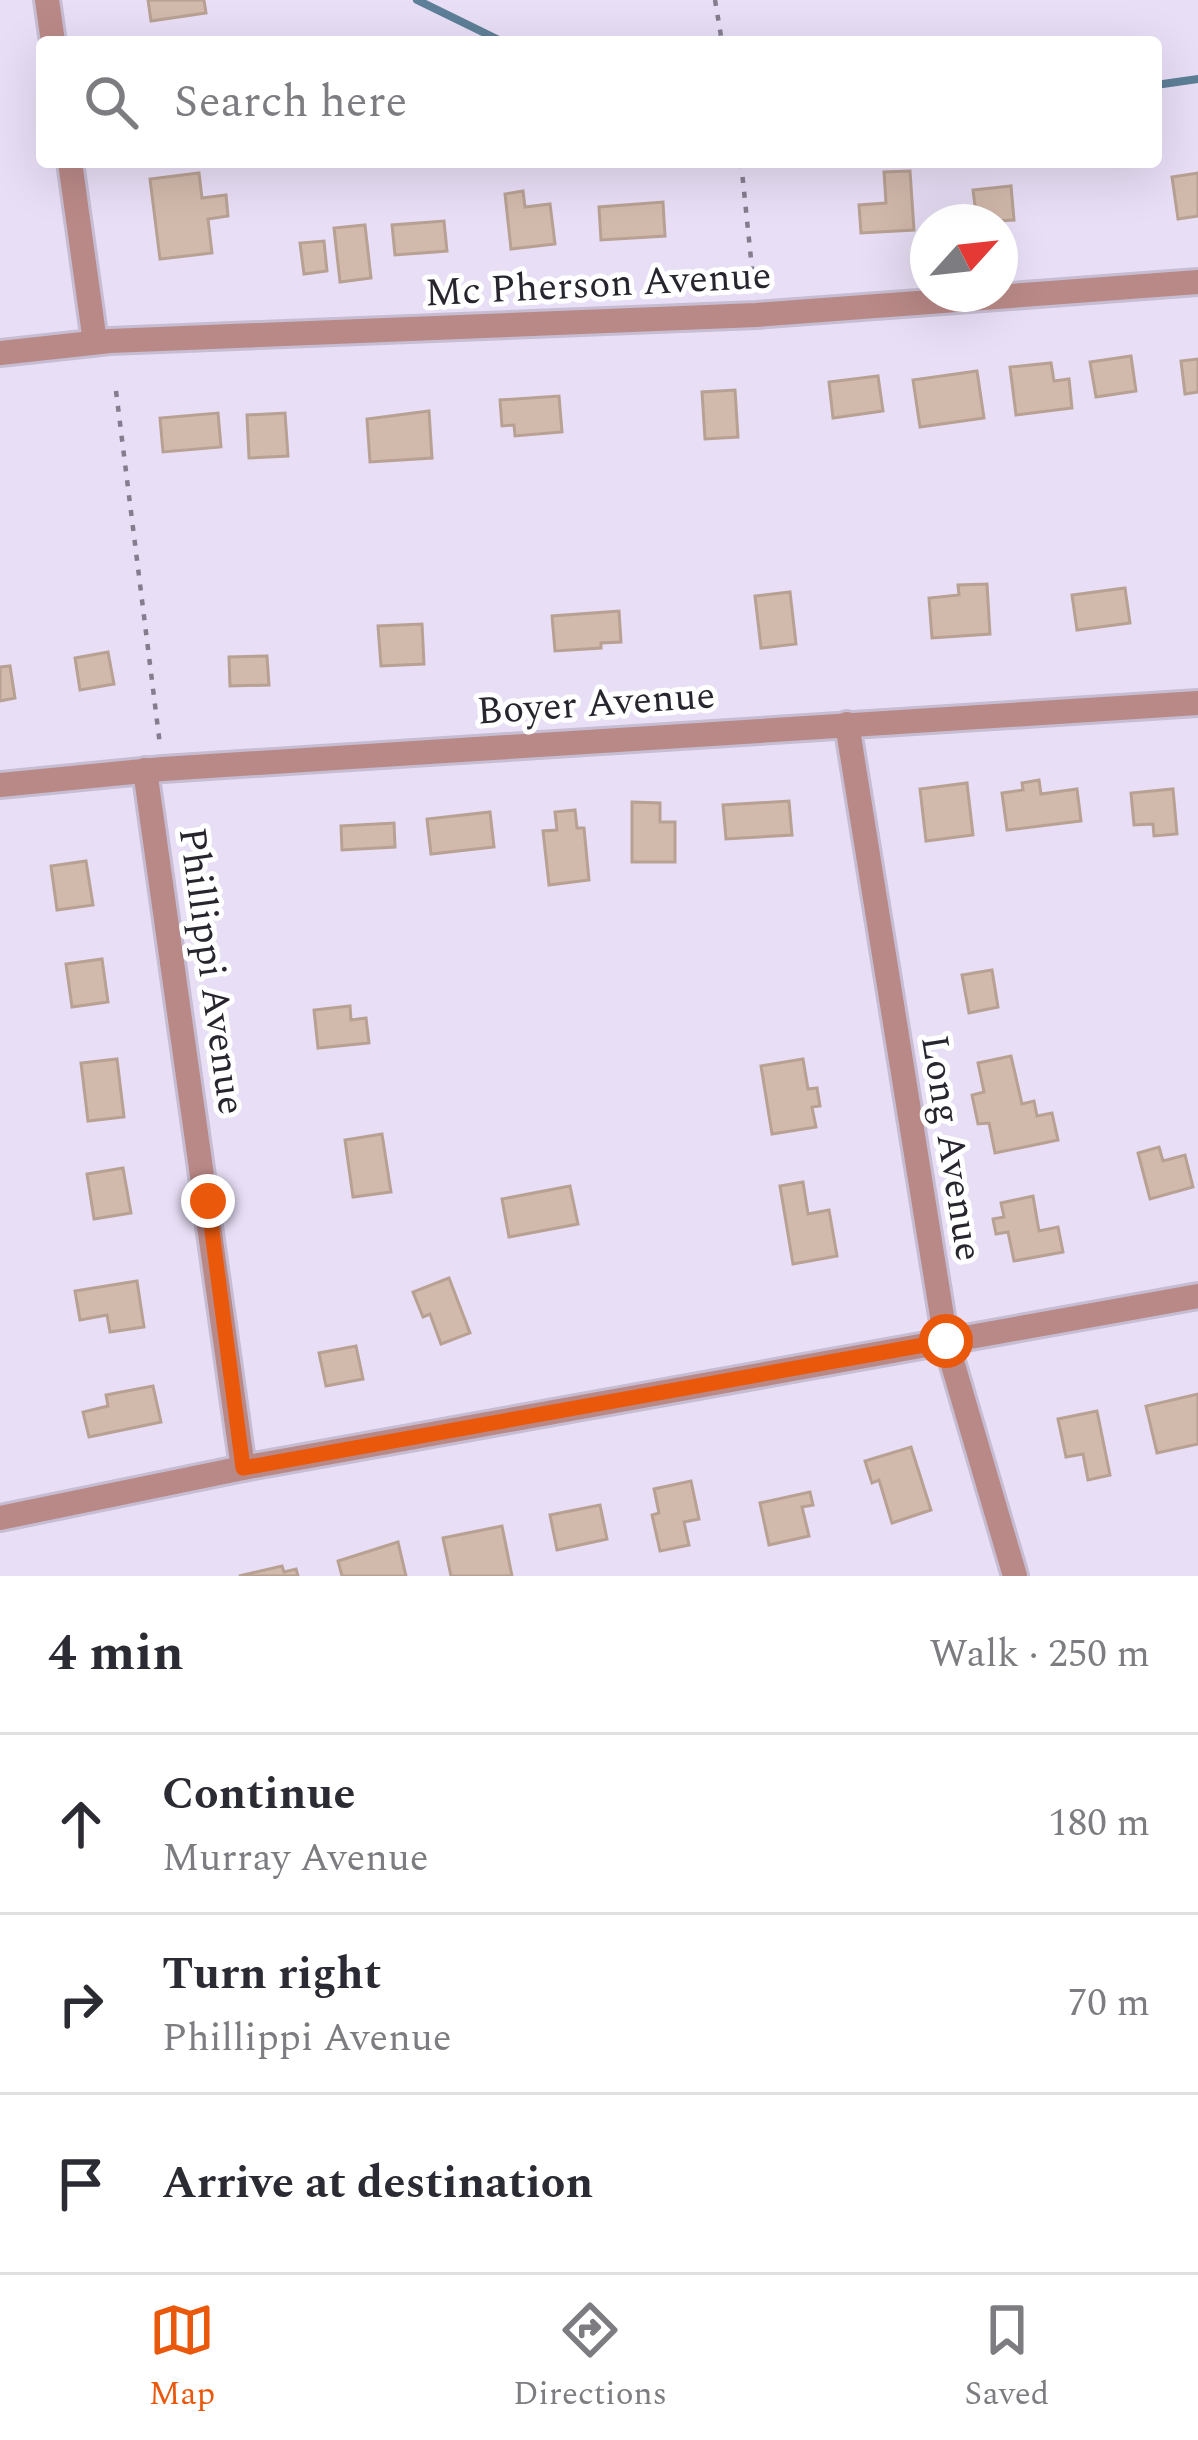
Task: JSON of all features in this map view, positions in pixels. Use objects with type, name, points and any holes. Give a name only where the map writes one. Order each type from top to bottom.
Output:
[{"type":"street","points":[[47,0],[52,36]]},
{"type":"street","points":[[71,168],[95,342]]},
{"type":"street","name":"Mc Pherson Avenue","points":[[0,353],[95,342],[756,315],[1198,282]]},
{"type":"street","name":"Boyer Avenue","points":[[0,785],[154,769],[1198,703]]},
{"type":"street","name":"Long Avenue","points":[[848,724],[946,1341],[1015,1576]]},
{"type":"street","name":"Phillippi Avenue","points":[[154,769],[243,1468]]},
{"type":"street","points":[[0,1518],[243,1468],[1198,1297]]},
{"type":"path","points":[[715,0],[721,36]]},
{"type":"path","points":[[742,168],[756,315]]},
{"type":"path","points":[[116,391],[154,769]]},
{"type":"building","points":[[148,0],[204,0],[206,13],[151,21]]},
{"type":"building","points":[[910,171],[910,230],[861,233],[859,205],[886,203],[884,172]]},
{"type":"building","points":[[199,173],[202,198],[226,195],[228,216],[208,219],[212,253],[160,259],[150,179]]},
{"type":"building","points":[[1198,173],[1198,216],[1178,219],[1172,177]]},
{"type":"building","points":[[1011,186],[1013,204],[975,204],[973,190]]},
{"type":"building","points":[[523,191],[525,207],[550,204],[555,244],[511,249],[505,194]]},
{"type":"building","points":[[663,202],[665,236],[601,240],[599,207]]},
{"type":"building","points":[[444,221],[447,251],[395,255],[392,225]]},
{"type":"building","points":[[365,225],[371,278],[340,282],[334,228]]},
{"type":"building","points":[[324,241],[327,271],[304,274],[300,243]]},
{"type":"building","points":[[1131,356],[1136,391],[1096,397],[1090,362]]},
{"type":"building","points":[[1198,359],[1198,392],[1185,394],[1181,361]]},
{"type":"building","points":[[1051,363],[1054,381],[1069,379],[1072,408],[1016,415],[1010,367]]},
{"type":"building","points":[[977,371],[984,418],[920,427],[913,380]]},
{"type":"building","points":[[878,376],[883,411],[833,418],[829,382]]},
{"type":"building","points":[[735,390],[738,437],[705,439],[702,392]]},
{"type":"building","points":[[559,396],[562,432],[515,436],[514,425],[502,426],[500,400]]},
{"type":"building","points":[[429,411],[432,458],[370,462],[367,419]]},
{"type":"building","points":[[218,413],[221,447],[163,452],[160,418]]},
{"type":"building","points":[[285,413],[288,456],[249,458],[247,415]]},
{"type":"building","points":[[987,584],[990,634],[932,638],[929,598],[959,595],[958,585]]},
{"type":"building","points":[[1125,588],[1130,623],[1077,630],[1072,595]]},
{"type":"building","points":[[790,592],[796,644],[761,648],[755,596]]},
{"type":"building","points":[[619,611],[621,642],[555,651],[552,616]]},
{"type":"building","points":[[422,624],[424,664],[381,666],[378,626]]},
{"type":"building","points":[[108,652],[114,684],[80,690],[75,658]]},
{"type":"building","points":[[267,656],[269,685],[230,686],[229,657]]},
{"type":"building","points":[[10,666],[15,698],[0,701],[0,667]]},
{"type":"building","points":[[1039,780],[1041,794],[1077,789],[1081,821],[1007,830],[1002,793],[1023,790],[1022,783]]},
{"type":"building","points":[[967,783],[973,835],[926,841],[920,789]]},
{"type":"building","points":[[1173,789],[1177,834],[1154,836],[1153,824],[1134,825],[1131,793]]},
{"type":"building","points":[[789,801],[792,835],[726,839],[723,805]]},
{"type":"building","points":[[632,802],[660,803],[660,822],[675,822],[675,862],[632,862]]},
{"type":"building","points":[[575,810],[577,828],[584,828],[589,880],[549,885],[543,831],[557,830],[555,812]]},
{"type":"building","points":[[490,812],[494,847],[431,854],[427,819]]},
{"type":"building","points":[[394,823],[395,847],[342,850],[341,826]]},
{"type":"building","points":[[86,861],[93,905],[57,910],[51,866]]},
{"type":"building","points":[[102,959],[108,1002],[72,1007],[66,964]]},
{"type":"building","points":[[992,970],[998,1007],[969,1013],[962,975]]},
{"type":"building","points":[[350,1006],[351,1020],[366,1018],[369,1043],[318,1048],[314,1010]]},
{"type":"building","points":[[1011,1056],[1022,1104],[1034,1101],[1037,1116],[1052,1113],[1058,1140],[995,1153],[989,1123],[978,1124],[972,1095],[984,1092],[978,1063]]},
{"type":"building","points":[[117,1059],[124,1117],[88,1121],[81,1063]]},
{"type":"building","points":[[803,1059],[808,1089],[817,1088],[820,1106],[812,1107],[816,1127],[772,1134],[761,1066]]},
{"type":"building","points":[[382,1134],[391,1192],[353,1197],[345,1140]]},
{"type":"building","points":[[1159,1147],[1163,1161],[1185,1155],[1193,1187],[1150,1199],[1138,1153]]},
{"type":"building","points":[[123,1168],[131,1213],[94,1219],[87,1174]]},
{"type":"building","points":[[803,1182],[808,1214],[829,1210],[837,1256],[793,1264],[780,1186]]},
{"type":"building","points":[[570,1186],[578,1224],[509,1237],[502,1199]]},
{"type":"building","points":[[1033,1196],[1039,1231],[1058,1227],[1063,1252],[1014,1261],[1008,1232],[996,1234],[993,1219],[1004,1217],[1001,1203]]},
{"type":"building","points":[[449,1278],[470,1333],[441,1344],[430,1314],[423,1317],[413,1292]]},
{"type":"building","points":[[137,1281],[144,1327],[110,1332],[107,1315],[80,1320],[75,1291]]},
{"type":"building","points":[[356,1346],[363,1379],[326,1386],[319,1353]]},
{"type":"building","points":[[153,1386],[161,1422],[89,1437],[83,1412],[108,1406],[106,1395]]},
{"type":"building","points":[[1198,1394],[1198,1444],[1157,1453],[1146,1406]]},
{"type":"building","points":[[1097,1411],[1110,1475],[1088,1480],[1083,1454],[1066,1457],[1058,1419]]},
{"type":"building","points":[[911,1447],[931,1510],[892,1523],[879,1480],[872,1483],[865,1461]]},
{"type":"building","points":[[691,1481],[699,1519],[684,1522],[689,1545],[660,1551],[652,1515],[659,1513],[654,1489]]},
{"type":"building","points":[[810,1492],[813,1505],[802,1507],[809,1536],[769,1545],[760,1503]]},
{"type":"building","points":[[600,1505],[607,1539],[557,1550],[550,1515]]},
{"type":"building","points":[[502,1526],[512,1576],[451,1576],[443,1538]]},
{"type":"building","points":[[398,1542],[406,1576],[342,1576],[338,1561]]},
{"type":"building","points":[[282,1566],[284,1572],[296,1569],[298,1576],[239,1576]]},
{"type":"waterway","points":[[417,0],[491,36]]},
{"type":"waterway","points":[[1162,84],[1198,79]]},
{"type":"route","points":[[208,1201],[243,1468],[946,1341]]}]
